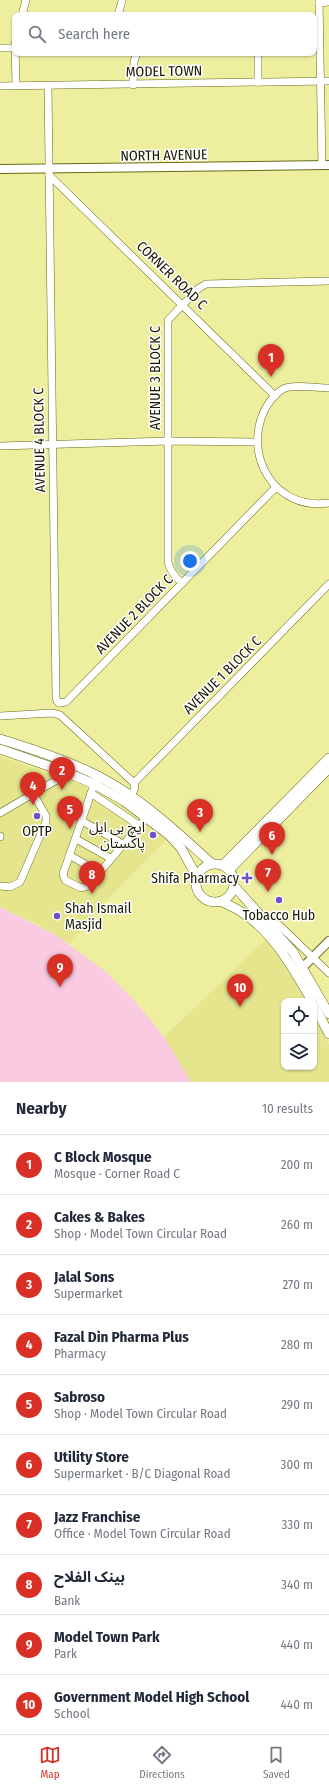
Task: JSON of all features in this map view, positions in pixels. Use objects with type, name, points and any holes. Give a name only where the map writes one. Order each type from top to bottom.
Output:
[{"type":"main road","points":[[0,739],[131,796],[168,823],[212,864],[226,867],[234,879],[234,886],[230,895],[221,901]]},
{"type":"main road","points":[[0,749],[65,766]]},
{"type":"main road","points":[[226,867],[329,758]]},
{"type":"main road","points":[[226,867],[329,768]]},
{"type":"main road","points":[[96,780],[169,834],[181,848],[197,877]]},
{"type":"main road","points":[[212,864],[202,868],[197,877],[196,886],[200,895],[209,901],[221,901],[243,913],[256,924],[269,936],[299,970],[329,1014]]},
{"type":"main road","points":[[234,886],[293,952],[311,998]]},
{"type":"main road","points":[[317,1011],[329,1034]]},
{"type":"street","points":[[23,12],[26,0]]},
{"type":"street","points":[[119,12],[121,0]]},
{"type":"street","points":[[326,165],[321,81],[319,1],[329,2]]},
{"type":"street","points":[[0,48],[12,48]]},
{"type":"street","points":[[15,56],[16,85]]},
{"type":"street","points":[[133,85],[134,61],[136,56]]},
{"type":"street","points":[[258,56],[258,82]]},
{"type":"street","name":"MODEL TOWN","points":[[0,86],[329,81]]},
{"type":"street","name":"AVENUE 4 BLOCK C","points":[[48,86],[48,179],[56,697],[59,703]]},
{"type":"street","name":"NORTH AVENUE","points":[[0,169],[49,172],[326,165]]},
{"type":"street","name":"CORNER ROAD C","points":[[49,172],[275,396]]},
{"type":"street","name":"AVENUE 3 BLOCK C","points":[[182,583],[175,578],[169,568],[168,562],[167,325],[170,317],[199,288],[206,284],[329,281]]},
{"type":"street","points":[[329,388],[287,388],[275,396],[262,416],[257,442],[259,459],[276,487],[293,498],[301,501],[312,503],[329,503]]},
{"type":"street","points":[[0,446],[168,441],[257,442]]},
{"type":"street","name":"AVENUE 2 BLOCK C","points":[[59,703],[66,702],[276,487]]},
{"type":"street","name":"AVENUE 1 BLOCK C","points":[[134,783],[329,584]]},
{"type":"street","points":[[56,713],[59,703]]},
{"type":"street","points":[[0,716],[56,713],[134,783],[134,790],[131,796]]},
{"type":"street","points":[[0,813],[60,778],[65,766]]},
{"type":"street","points":[[96,780],[69,855],[63,876],[65,880],[76,887],[85,888],[147,817]]},
{"type":"street","points":[[0,886],[10,887],[20,882],[46,822],[46,816],[33,793]]},
{"type":"street","points":[[91,793],[140,826]]},
{"type":"street","points":[[82,821],[123,844]]},
{"type":"street","points":[[76,839],[110,858]]},
{"type":"street","points":[[69,855],[99,872]]},
{"type":"street","points":[[271,926],[273,924],[279,925],[329,973]]},
{"type":"street","points":[[299,970],[329,942]]},
{"type":"shaded area","points":[[0,756],[83,786],[108,798],[129,809],[167,839],[82,925],[84,928],[70,944],[41,926],[0,907]]},
{"type":"shaded area","points":[[0,907],[56,935],[105,971],[136,1002],[164,1037],[191,1082],[0,1082]]},
{"type":"shaded area","points":[[266,939],[294,977],[305,998],[281,998],[281,1070],[317,1070],[317,1019],[329,1045],[329,1082],[191,1082],[164,1037]]},
{"type":"place","name":"C Block Mosque","points":[[271,377]]},
{"type":"place","name":"Cakes & Bakes","points":[[62,790]]},
{"type":"place","name":"Fazal Din Pharma Plus","points":[[33,805]]},
{"type":"place","name":"OPTP","points":[[37,816]]},
{"type":"place","name":"Sabroso","points":[[70,829]]},
{"type":"place","name":"Jalal Sons","points":[[200,832]]},
{"type":"place","name":"ایچ بی ایل پاکستان","points":[[153,835]]},
{"type":"place","name":"Utility Store","points":[[272,855]]},
{"type":"place","name":"Shifa Pharmacy","points":[[247,878]]},
{"type":"place","name":"Jazz Franchise","points":[[268,892]]},
{"type":"place","name":"بینک الفلاح","points":[[92,894]]},
{"type":"place","name":"Tobacco Hub","points":[[279,900]]},
{"type":"place","name":"Shah Ismail Masjid","points":[[57,916]]},
{"type":"place","name":"Model Town Park","points":[[60,987]]},
{"type":"place","name":"Government Model High School","points":[[240,1007]]}]
